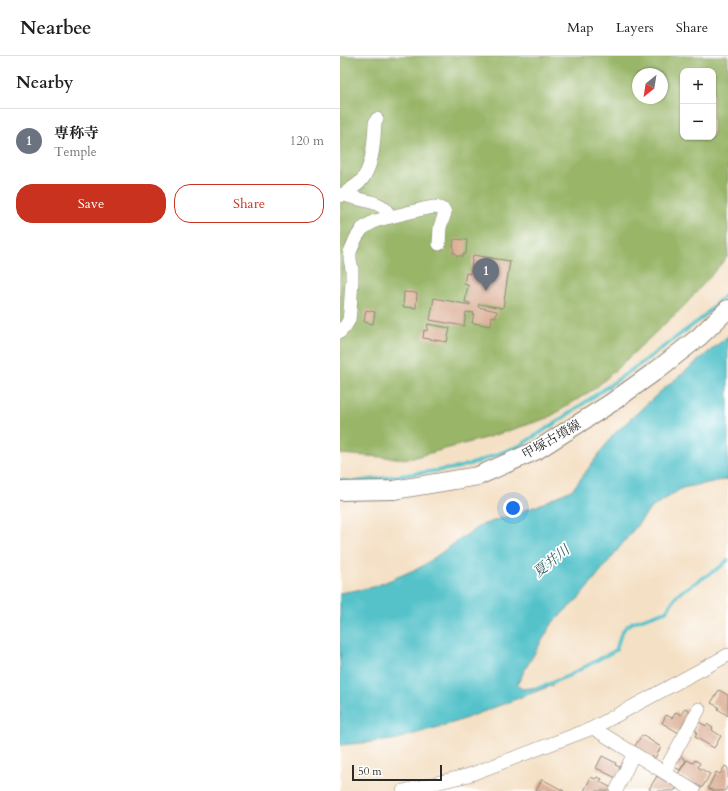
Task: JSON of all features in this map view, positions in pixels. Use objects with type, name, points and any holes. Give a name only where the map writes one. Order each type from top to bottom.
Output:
[{"type":"main road","name":"甲塚古墳線","points":[[340,491],[394,490],[478,476],[537,450],[611,403],[657,370],[699,337],[728,309]]},
{"type":"street","points":[[342,195],[359,183],[364,177],[372,158],[375,123],[377,119]]},
{"type":"street","points":[[342,195],[372,202],[386,209],[390,217]]},
{"type":"street","points":[[340,332],[346,326],[350,316],[352,269],[350,259],[352,246],[362,229],[375,221],[422,209],[434,207],[440,208],[444,210],[445,213],[440,227],[439,244]]},
{"type":"street","points":[[403,791],[469,775],[592,728],[728,655]]},
{"type":"street","points":[[664,772],[699,709]]},
{"type":"street","points":[[592,728],[694,791]]},
{"type":"street","points":[[616,791],[634,753]]},
{"type":"green space","points":[[340,56],[728,56],[728,256],[684,306],[597,387],[548,418],[489,437],[408,459],[340,454]]},
{"type":"water","name":"夏井川","points":[[728,336],[728,479],[682,488],[650,509],[580,597],[553,622],[517,685],[522,689],[553,685],[456,722],[393,740],[340,745],[340,593],[374,587],[421,567],[479,526],[537,506],[573,489],[614,434],[661,391]]},
{"type":"building","points":[[454,239],[467,240],[466,254],[463,254],[463,256],[456,256],[456,253],[453,253]]},
{"type":"building","points":[[473,255],[510,261],[503,308],[479,304],[478,307],[497,311],[496,317],[492,316],[491,326],[472,323],[474,313],[466,312],[464,326],[430,320],[434,298],[470,305],[470,303],[465,302],[468,285],[464,284],[466,273],[470,274]]},
{"type":"building","points":[[404,292],[417,293],[416,308],[403,307]]},
{"type":"building","points":[[366,310],[375,312],[373,324],[364,322]]},
{"type":"building","points":[[428,324],[450,328],[447,342],[423,338],[424,330],[427,331]]},
{"type":"building","points":[[719,690],[728,695],[728,716],[718,709],[719,707],[711,703]]},
{"type":"building","points":[[685,708],[692,712],[679,733],[662,723],[666,715],[672,718],[676,712],[681,715]]},
{"type":"building","points":[[699,722],[706,726],[707,724],[713,728],[712,730],[721,736],[714,748],[695,737],[697,731],[695,730]]},
{"type":"building","points":[[642,735],[661,747],[655,758],[650,755],[649,757],[634,747]]},
{"type":"building","points":[[602,756],[616,763],[615,765],[622,768],[616,778],[596,768]]},
{"type":"building","points":[[680,756],[686,760],[680,770],[674,767]]},
{"type":"building","points":[[687,760],[693,763],[695,760],[700,763],[698,767],[710,774],[702,788],[678,774]]},
{"type":"building","points":[[725,766],[728,768],[728,785],[725,791],[714,791],[708,788],[716,772],[720,774]]},
{"type":"building","points":[[657,776],[677,788],[674,791],[652,791],[649,789]]},
{"type":"building","points":[[591,777],[595,779],[597,777],[602,779],[600,782],[612,788],[611,791],[584,791]]},
{"type":"building","points":[[542,779],[564,791],[536,791]]},
{"type":"waterway","points":[[340,480],[353,482],[456,468],[474,463],[519,446],[554,424],[643,362],[701,319],[728,292]]},
{"type":"waterway","points":[[538,688],[568,676],[616,650],[621,634],[631,623],[666,611],[678,594],[720,567],[728,560]]},
{"type":"place","name":"専称寺","points":[[486,291]]}]
